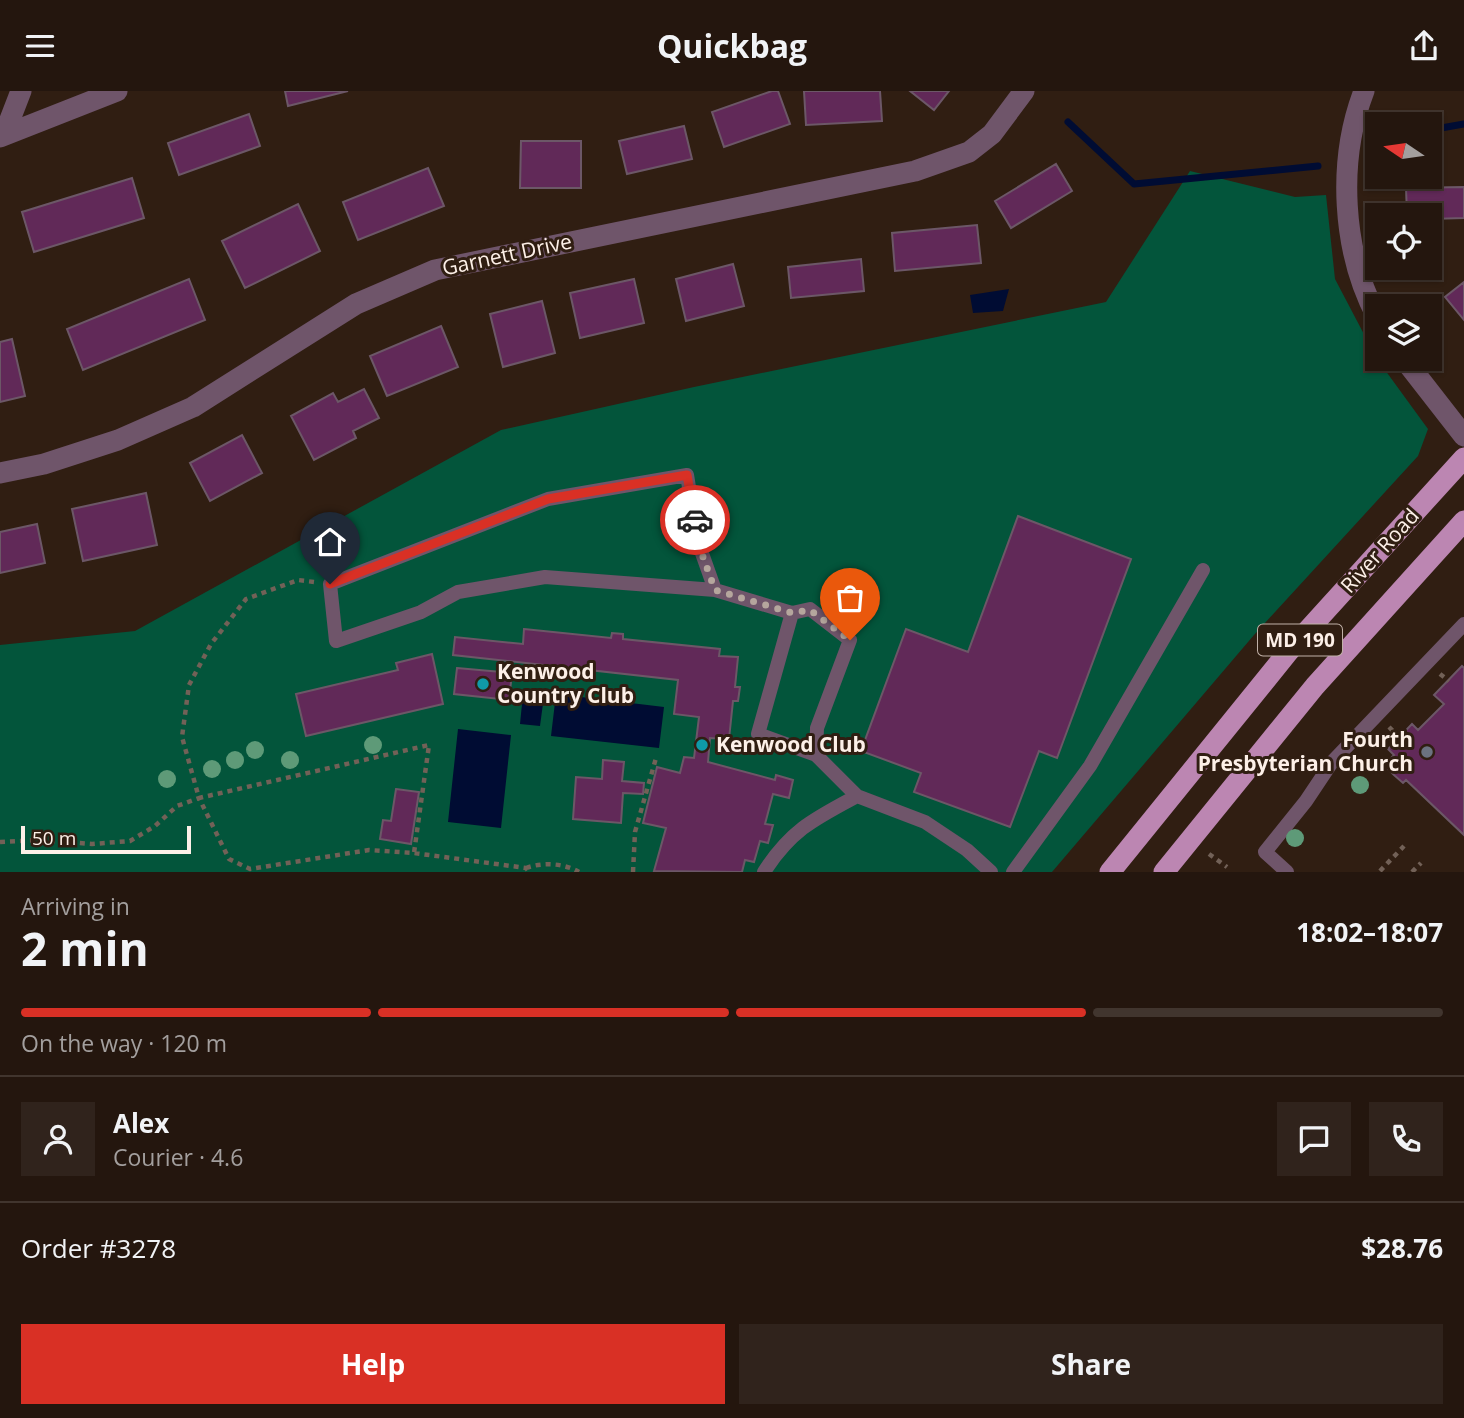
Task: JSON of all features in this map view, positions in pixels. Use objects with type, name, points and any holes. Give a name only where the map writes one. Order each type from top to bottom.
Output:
[{"type":"main road","name":"River Road","points":[[1110,872],[1289,651],[1464,459]]},
{"type":"main road","name":"River Road","points":[[1164,872],[1315,686],[1464,521]]},
{"type":"street","points":[[2,136],[21,91]]},
{"type":"street","points":[[2,136],[117,91]]},
{"type":"street","name":"Garnett Drive","points":[[0,473],[44,464],[118,440],[193,407],[356,304],[435,270],[915,171],[968,152],[992,134],[1024,91]]},
{"type":"street","points":[[1364,91],[1348,146],[1348,204],[1354,250],[1367,294]]},
{"type":"street","points":[[1413,371],[1464,436]]},
{"type":"lane","points":[[715,590],[698,543],[687,475],[548,499],[330,584],[336,641],[421,612],[458,592],[545,577],[715,590],[792,613],[810,610],[850,640],[817,728],[816,755]]},
{"type":"lane","points":[[1013,872],[1090,766],[1203,569]]},
{"type":"lane","points":[[792,613],[758,734],[816,755],[857,796],[925,823],[967,850],[991,872]]},
{"type":"lane","points":[[1287,872],[1265,852],[1306,801],[1332,762],[1464,624]]},
{"type":"lane","points":[[764,872],[780,847],[811,820],[857,796]]},
{"type":"path","points":[[330,584],[298,580],[246,599],[211,644],[189,685],[182,737],[199,797],[229,859],[250,869],[369,849],[527,870],[540,863],[569,867],[579,872]]},
{"type":"path","points":[[1386,724],[1399,737]]},
{"type":"path","points":[[0,842],[39,840],[92,844],[130,841],[155,826],[177,806],[199,797],[429,745],[414,853]]},
{"type":"path","points":[[633,872],[635,832],[656,758]]},
{"type":"path","points":[[1380,871],[1404,846]]},
{"type":"path","points":[[1209,854],[1227,867]]},
{"type":"path","points":[[1412,872],[1421,863]]},
{"type":"green space","points":[[1190,171],[1295,197],[1326,195],[1335,279],[1365,336],[1365,371],[1386,371],[1428,429],[1418,456],[1254,635],[1052,872],[0,872],[0,645],[135,631],[501,430],[694,387],[1106,302]]},
{"type":"water","points":[[1009,289],[1003,311],[973,313],[970,295]]},
{"type":"water","points":[[523,694],[544,696],[540,726],[520,724]]},
{"type":"water","points":[[556,694],[664,707],[659,748],[551,736]]},
{"type":"water","points":[[458,729],[511,735],[501,828],[448,822]]},
{"type":"building","points":[[285,91],[348,91],[288,106]]},
{"type":"building","points":[[778,91],[790,124],[724,147],[712,112]]},
{"type":"building","points":[[804,91],[880,91],[882,121],[806,125]]},
{"type":"building","points":[[910,91],[949,91],[934,110]]},
{"type":"building","points":[[249,114],[260,146],[179,175],[168,143]]},
{"type":"building","points":[[684,126],[692,159],[627,174],[619,141]]},
{"type":"building","points":[[521,141],[581,141],[581,188],[520,188]]},
{"type":"building","points":[[1056,164],[1072,191],[1011,228],[995,201]]},
{"type":"building","points":[[428,168],[444,206],[358,240],[343,202]]},
{"type":"building","points":[[132,178],[144,218],[34,252],[22,212]]},
{"type":"building","points":[[1464,187],[1464,218],[1442,219],[1442,203],[1407,203],[1406,189]]},
{"type":"building","points":[[298,204],[320,251],[245,288],[222,241]]},
{"type":"building","points":[[977,225],[981,263],[895,271],[892,233]]},
{"type":"building","points":[[861,259],[864,291],[791,298],[788,267]]},
{"type":"building","points":[[733,264],[744,306],[686,321],[676,279]]},
{"type":"building","points":[[189,279],[205,320],[83,370],[67,329]]},
{"type":"building","points":[[634,279],[644,323],[580,338],[570,293]]},
{"type":"building","points":[[1464,282],[1464,320],[1445,297]]},
{"type":"building","points":[[542,301],[555,353],[503,367],[490,314]]},
{"type":"building","points":[[441,326],[458,367],[387,396],[370,356]]},
{"type":"building","points":[[12,339],[25,396],[0,402],[0,342]]},
{"type":"building","points":[[364,389],[379,418],[353,431],[356,438],[314,460],[291,416],[333,393],[338,402]]},
{"type":"building","points":[[242,435],[262,473],[210,501],[190,463]]},
{"type":"building","points":[[146,493],[157,545],[83,561],[72,509]]},
{"type":"building","points":[[1018,516],[1131,559],[1057,758],[1039,751],[1010,827],[914,792],[921,773],[861,751],[906,629],[968,652]]},
{"type":"building","points":[[37,524],[45,563],[0,573],[0,532]]},
{"type":"building","name":"Kenwood Club","points":[[524,629],[611,638],[612,633],[623,634],[623,639],[720,649],[719,656],[738,657],[735,687],[740,687],[738,701],[733,701],[729,739],[710,738],[708,762],[775,780],[776,775],[793,780],[789,798],[773,794],[765,824],[773,825],[768,843],[760,841],[754,862],[745,860],[742,872],[654,871],[666,828],[643,823],[657,767],[680,773],[684,757],[694,758],[699,717],[674,714],[678,680],[453,655],[455,637],[523,644]]},
{"type":"building","points":[[432,654],[443,704],[306,736],[296,694],[398,670],[396,663]]},
{"type":"building","name":"Fourth Presbyterian Church","points":[[1462,666],[1464,835],[1406,780],[1403,783],[1394,775],[1388,769],[1391,766],[1387,762],[1394,755],[1388,749],[1412,724],[1418,730],[1444,704],[1434,695]]},
{"type":"building","name":"Kenwood Country Club","points":[[457,668],[512,673],[509,700],[454,694]]},
{"type":"building","points":[[603,760],[624,762],[622,781],[644,783],[643,794],[623,793],[621,823],[573,819],[576,777],[602,779]]},
{"type":"building","points":[[396,789],[419,792],[411,844],[380,839],[383,820],[391,821]]},
{"type":"waterway","points":[[1068,122],[1134,184],[1318,166]]},
{"type":"waterway","points":[[1442,128],[1464,124]]},
{"type":"way so far","points":[[695,520],[698,543],[715,590],[792,613],[810,610],[850,640]]},
{"type":"place","name":"Kenwood Country Club","points":[[483,684]]},
{"type":"place","name":"Kenwood Club","points":[[702,745]]},
{"type":"place","name":"Fourth Presbyterian Church","points":[[1427,752]]},
{"type":"route","points":[[330,584],[548,499],[687,475],[695,520]]}]
